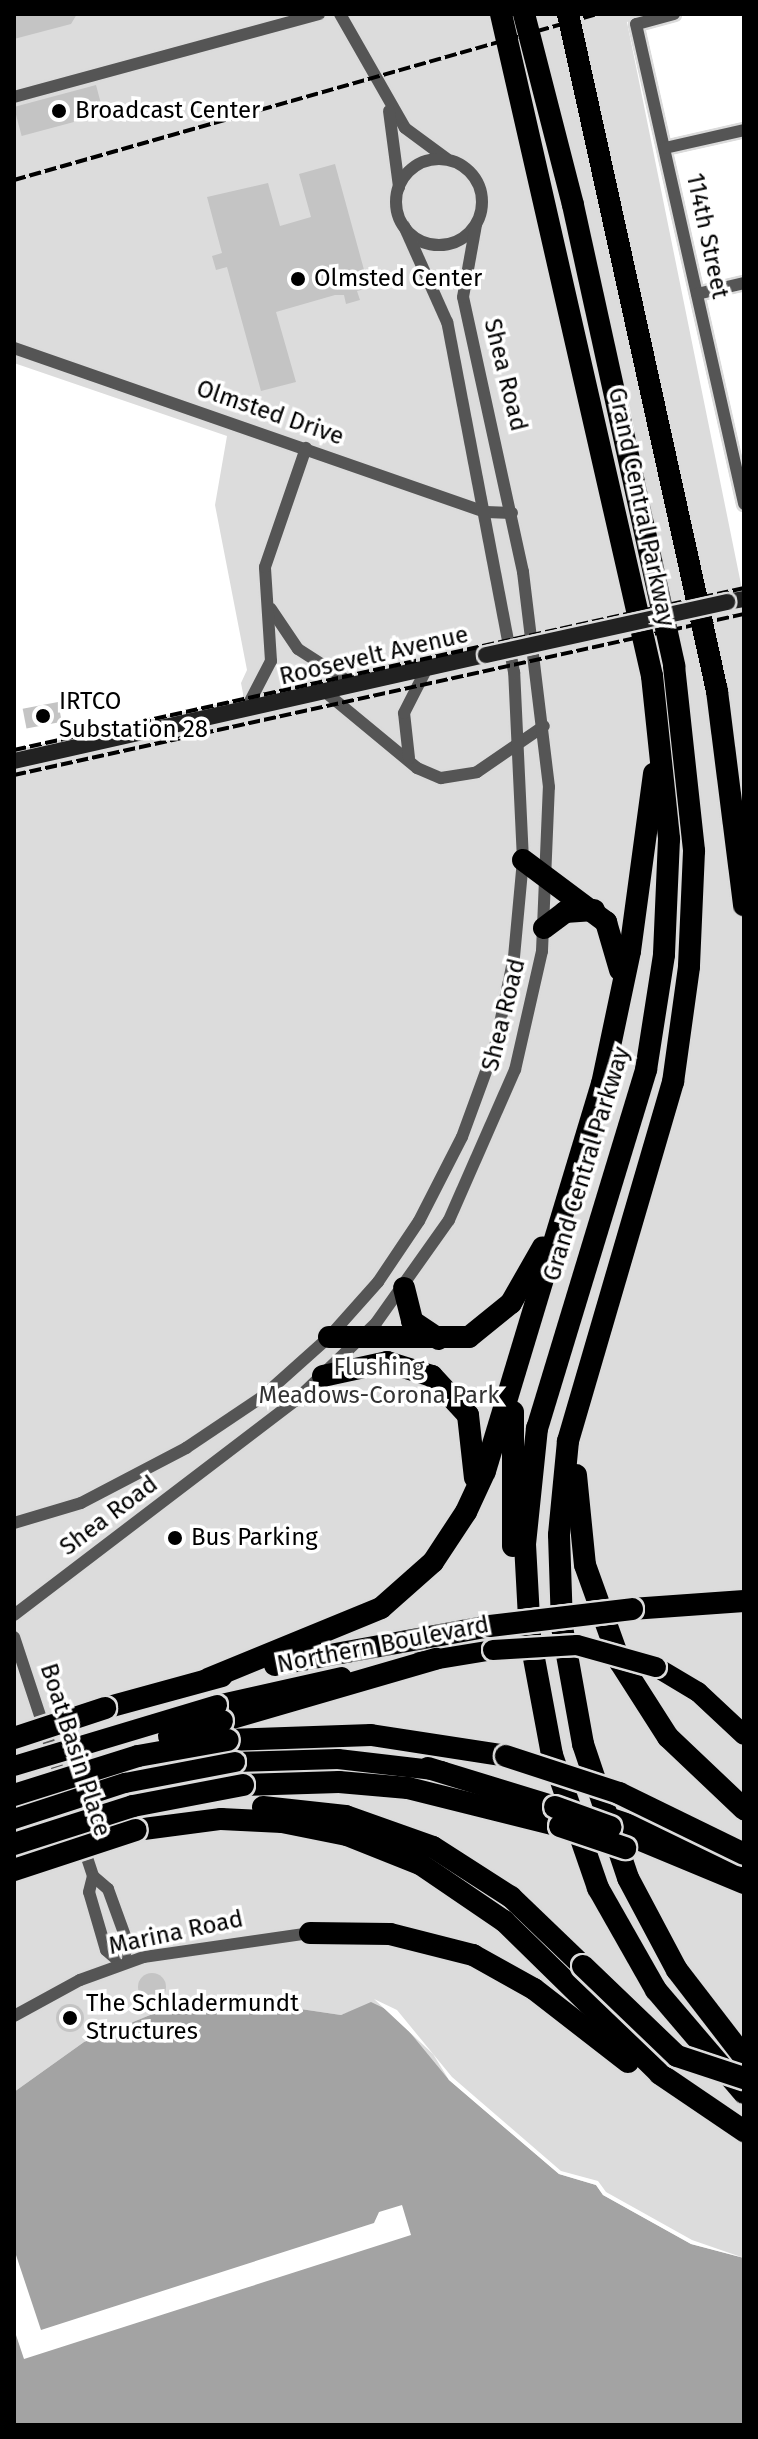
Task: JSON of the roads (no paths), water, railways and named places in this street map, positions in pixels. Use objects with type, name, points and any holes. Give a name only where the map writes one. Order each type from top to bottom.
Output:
[{"type":"highway","name":"Grand Central Parkway","points":[[499,14],[511,53],[652,676],[669,839],[659,1001],[634,1115],[550,1371],[528,1498],[528,1614],[547,1732],[579,1842],[619,1930],[677,2019],[744,2093]]},
{"type":"highway","name":"Grand Central Parkway","points":[[524,14],[573,205],[672,655],[693,828],[692,944],[673,1082],[647,1184],[591,1350],[568,1441],[559,1535],[562,1627],[578,1721],[638,1899],[684,1980],[744,2057]]},
{"type":"highway","name":"Grand Central Parkway","points":[[568,14],[717,691],[741,853],[744,905]]},
{"type":"highway","points":[[208,1679],[381,1608],[433,1562],[466,1512],[538,1302],[610,1050],[652,800],[652,676]]},
{"type":"highway","points":[[741,853],[744,878]]},
{"type":"highway","points":[[523,860],[594,910],[610,928],[620,958],[610,1050]]},
{"type":"highway","points":[[544,928],[565,912],[594,910]]},
{"type":"highway","points":[[329,1337],[366,1334],[452,1341],[491,1323],[524,1286],[584,1146]]},
{"type":"highway","points":[[404,1288],[412,1321],[430,1336],[452,1341]]},
{"type":"highway","points":[[538,1302],[513,1413],[510,1480],[522,1637],[547,1732]]},
{"type":"highway","points":[[591,1350],[576,1499],[598,1611],[628,1679],[668,1737],[744,1809]]},
{"type":"highway","points":[[323,1376],[394,1363],[426,1372],[448,1389],[468,1415],[475,1441],[466,1512]]},
{"type":"highway","points":[[14,1735],[208,1679],[490,1626],[632,1609],[744,1601]]},
{"type":"highway","points":[[14,1792],[222,1722],[436,1659]]},
{"type":"highway","points":[[222,1722],[371,1735],[506,1756],[619,1793],[744,1854]]},
{"type":"highway","points":[[428,1768],[619,1833],[744,1883]]},
{"type":"highway","points":[[14,1844],[133,1806],[243,1785],[339,1782],[408,1788],[556,1811]]},
{"type":"highway","points":[[252,1814],[347,1835],[454,1884],[504,1921],[660,2074],[744,2132]]},
{"type":"highway","points":[[14,1870],[136,1830],[252,1814],[346,1816],[433,1847],[511,1897],[677,2056],[744,2078]]},
{"type":"highway","points":[[619,1833],[744,1898]]},
{"type":"highway","points":[[310,1933],[403,1936],[483,1960],[534,1989],[666,2090],[744,2132]]},
{"type":"main road","name":"Roosevelt Avenue","points":[[14,761],[736,600]]},
{"type":"main road","name":"Northern Boulevard","points":[[436,1659],[493,1650],[589,1647],[656,1667],[698,1692],[744,1735]]},
{"type":"main road","points":[[14,1766],[222,1722]]},
{"type":"main road","points":[[14,1819],[125,1783],[235,1762],[338,1759],[428,1768]]},
{"type":"main road","points":[[619,1833],[744,1863]]},
{"type":"street","points":[[14,97],[319,14]]},
{"type":"street","points":[[340,14],[388,104],[417,142],[471,173],[480,188],[476,225],[463,238],[439,245],[418,240],[404,226],[388,104]]},
{"type":"street","name":"114th Street","points":[[674,14],[636,24],[697,294],[737,440],[744,504]]},
{"type":"street","points":[[665,148],[744,130]]},
{"type":"street","points":[[399,187],[422,163],[450,161]]},
{"type":"street","name":"Shea Road","points":[[14,1615],[323,1376],[366,1334],[404,1288],[449,1220],[495,1126],[527,1024],[544,928],[548,876],[544,726],[512,513],[463,297],[476,225]]},
{"type":"street","name":"Shea Road","points":[[14,1523],[81,1503],[186,1448],[262,1397],[329,1337],[407,1241],[471,1115],[506,1002],[523,860],[520,742],[486,512],[443,308],[404,226]]},
{"type":"street","points":[[697,294],[744,283]]},
{"type":"street","name":"Olmsted Drive","points":[[14,348],[486,512],[512,513]]},
{"type":"street","points":[[246,709],[271,661],[265,567],[306,448]]},
{"type":"street","points":[[268,602],[298,649],[354,685]]},
{"type":"street","points":[[410,761],[402,721],[427,668]]},
{"type":"street","points":[[324,691],[432,776],[460,779],[544,726]]},
{"type":"street","name":"Boat Basin Place","points":[[14,1637],[93,1876],[108,1889],[128,1944],[122,1964],[106,1950],[89,1892],[93,1876]]},
{"type":"street","name":"Marina Road","points":[[14,2016],[122,1964],[212,1944],[310,1933]]},
{"type":"railway","points":[[14,180],[597,14]]},
{"type":"railway","points":[[14,750],[744,588]]},
{"type":"railway","points":[[14,775],[744,614]]},
{"type":"place","name":"Broadcast Center","points":[[59,111]]},
{"type":"place","name":"Olmsted Center","points":[[298,279]]},
{"type":"place","name":"IRTCO Substation 28","points":[[43,716]]},
{"type":"place","name":"Bus Parking","points":[[175,1538]]},
{"type":"place","name":"The Schladermundt Structures","points":[[70,2018]]},
{"type":"park label","name":"Flushing Meadows-Corona Park","points":[[379,1382]]}]
